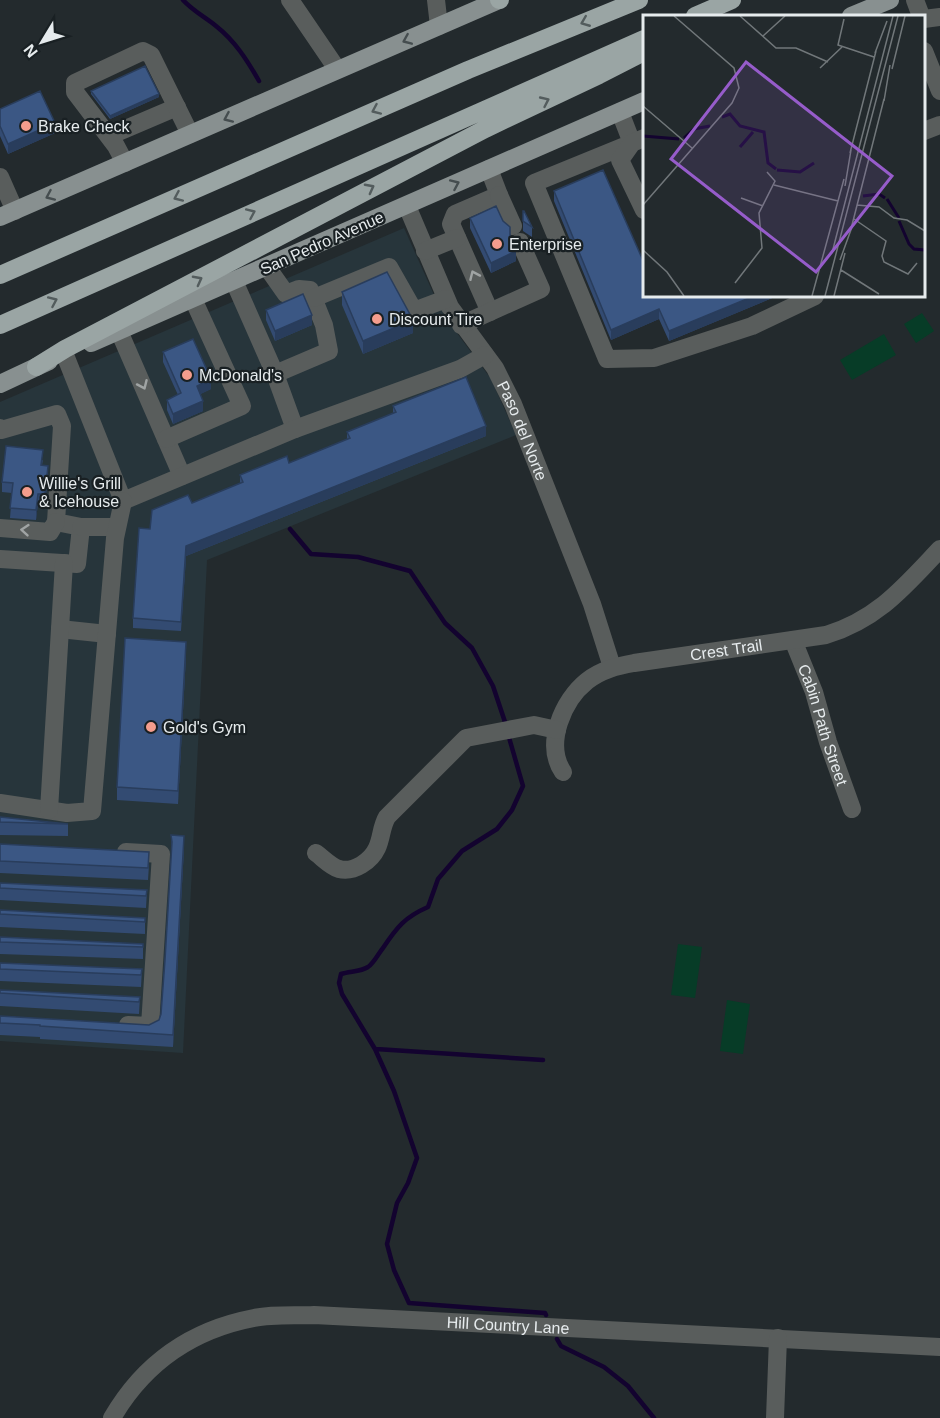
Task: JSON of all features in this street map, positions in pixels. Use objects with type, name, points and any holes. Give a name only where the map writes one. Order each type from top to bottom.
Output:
[{"type":"highway","points":[[0,275],[468,70],[639,0]]},
{"type":"highway","points":[[697,15],[732,0]]},
{"type":"highway","points":[[712,15],[741,0]]},
{"type":"highway","points":[[0,325],[643,40]]},
{"type":"highway","points":[[36,367],[485,129],[643,52]]},
{"type":"main road","points":[[8,214],[495,1]]},
{"type":"main road","points":[[854,15],[882,7]]},
{"type":"main road","name":"San Pedro Avenue","points":[[65,352],[267,267],[643,102]]},
{"type":"main road","points":[[0,384],[36,367]]},
{"type":"street","points":[[290,0],[337,69]]},
{"type":"street","points":[[436,0],[440,26]]},
{"type":"street","points":[[915,0],[921,15]]},
{"type":"street","points":[[925,18],[940,17]]},
{"type":"street","points":[[125,163],[109,136],[75,92],[75,83],[143,51],[151,55],[190,134]]},
{"type":"street","points":[[925,54],[940,91]]},
{"type":"street","points":[[109,136],[177,107]]},
{"type":"street","points":[[620,112],[638,141]]},
{"type":"street","points":[[925,131],[940,125]]},
{"type":"street","points":[[638,141],[620,160],[643,206]]},
{"type":"street","points":[[638,141],[534,183],[607,359],[654,358],[752,326],[812,297]]},
{"type":"street","points":[[461,325],[541,290],[489,169]]},
{"type":"street","points":[[0,177],[8,214]]},
{"type":"street","points":[[490,312],[451,224],[455,213],[499,195]]},
{"type":"street","name":"Paso del Norte","points":[[407,206],[446,299],[461,325],[495,368],[513,404],[591,604],[612,667]]},
{"type":"street","points":[[425,251],[457,238]]},
{"type":"street","points":[[267,267],[286,294],[299,289],[310,290],[324,325],[329,351],[275,374]]},
{"type":"street","points":[[314,298],[389,267],[414,311],[446,299]]},
{"type":"street","points":[[234,281],[275,374],[295,429]]},
{"type":"street","points":[[166,439],[242,406],[193,299]]},
{"type":"street","points":[[119,331],[182,476]]},
{"type":"street","points":[[0,803],[67,813],[92,811],[117,527],[123,501],[65,352]]},
{"type":"street","points":[[123,501],[295,429],[460,369],[485,355]]},
{"type":"street","points":[[0,430],[85,407]]},
{"type":"street","points":[[53,527],[62,426],[57,414]]},
{"type":"street","points":[[0,559],[77,564],[81,527]]},
{"type":"street","points":[[0,528],[117,527]]},
{"type":"street","name":"Crest Trail","points":[[564,772],[555,756],[557,730],[577,690],[588,681],[612,667],[826,635],[841,630],[869,616],[894,597],[940,549]]},
{"type":"street","points":[[49,810],[64,563]]},
{"type":"street","points":[[60,629],[107,634]]},
{"type":"street","name":"Cabin Path Street","points":[[793,640],[814,692],[828,742],[852,809]]},
{"type":"street","points":[[316,853],[341,870],[359,866],[376,849],[387,817],[462,741],[472,736],[521,726],[534,725],[557,730]]},
{"type":"street","points":[[104,850],[161,854],[157,920],[149,946],[146,999],[150,1026],[115,1024]]},
{"type":"street","points":[[136,891],[159,892]]},
{"type":"street","points":[[135,918],[157,920]]},
{"type":"street","name":"Hill Country Lane","points":[[112,1418],[128,1392],[142,1376],[188,1340],[256,1317],[314,1315],[940,1347]]},
{"type":"street","points":[[775,1418],[778,1338]]},
{"type":"shaded area","points":[[404,228],[448,321],[491,379],[516,435],[207,560],[183,1053],[0,1041],[0,402]]},
{"type":"green space","points":[[922,313],[934,331],[916,343],[904,324]]},
{"type":"green space","points":[[884,334],[896,355],[852,380],[840,360]]},
{"type":"green space","points":[[678,944],[702,947],[695,998],[671,995]]},
{"type":"green space","points":[[727,1000],[750,1004],[743,1054],[720,1051]]},
{"type":"building","points":[[145,66],[159,94],[110,116],[91,91]]},
{"type":"building","name":"Brake Check","points":[[40,91],[55,123],[8,144],[0,126],[0,109]]},
{"type":"building","points":[[603,170],[643,260],[643,297],[752,297],[669,331],[659,309],[611,330],[554,191]]},
{"type":"building","points":[[496,206],[503,221],[510,227],[510,236],[516,251],[491,263],[470,218]]},
{"type":"building","points":[[524,211],[532,227],[523,221]]},
{"type":"building","name":"Discount Tire","points":[[387,272],[413,320],[363,341],[342,292]]},
{"type":"building","points":[[303,294],[312,315],[275,331],[266,310]]},
{"type":"building","name":"McDonald's","points":[[193,339],[211,379],[197,386],[203,401],[173,414],[167,400],[181,393],[163,352]]},
{"type":"building","points":[[466,377],[486,426],[186,546],[181,622],[133,618],[139,528],[150,529],[152,510],[188,495],[192,503],[243,482],[240,475],[287,456],[289,463],[350,438],[347,432],[396,412],[393,406]]},
{"type":"building","name":"Willie's Grill & Icehouse","points":[[6,446],[43,450],[41,465],[48,466],[45,494],[38,494],[36,510],[10,508],[13,483],[2,482]]},
{"type":"building","name":"Gold's Gym","points":[[125,638],[186,642],[178,791],[117,787]]},
{"type":"building","points":[[0,817],[68,824],[0,822]]},
{"type":"building","points":[[171,835],[184,836],[173,1035],[0,1023],[0,1016],[149,1025],[159,1020],[165,960]]},
{"type":"building","points":[[0,844],[149,852],[148,868],[0,861]]},
{"type":"building","points":[[0,883],[147,890],[146,896],[0,888]]},
{"type":"building","points":[[0,910],[145,918],[145,922],[0,914]]},
{"type":"building","points":[[0,937],[143,944],[143,947],[0,942]]},
{"type":"building","points":[[0,963],[142,969],[141,975],[0,969]]},
{"type":"building","points":[[0,990],[140,997],[139,1002],[0,993]]},
{"type":"waterway","points":[[183,0],[235,44],[259,81]]},
{"type":"waterway","points":[[290,529],[311,554],[358,557],[410,571],[445,623],[472,648],[493,686],[506,725]]},
{"type":"waterway","points":[[508,734],[523,786],[512,810],[497,829],[462,851],[438,879],[428,907],[402,923],[368,967],[341,974],[339,983],[342,994],[375,1049],[394,1091],[417,1158],[408,1183],[397,1203],[387,1244],[394,1270],[409,1303],[545,1313],[546,1315]]},
{"type":"waterway","points":[[376,1049],[543,1060]]},
{"type":"waterway","points":[[557,1339],[561,1346],[604,1367],[628,1386],[654,1418]]},
{"type":"place","name":"Brake Check","points":[[26,126]]},
{"type":"place","name":"Enterprise","points":[[497,244]]},
{"type":"place","name":"Discount Tire","points":[[377,319]]},
{"type":"place","name":"McDonald's","points":[[187,375]]},
{"type":"place","name":"Willie's Grill & Icehouse","points":[[27,492]]},
{"type":"place","name":"Gold's Gym","points":[[151,727]]}]
